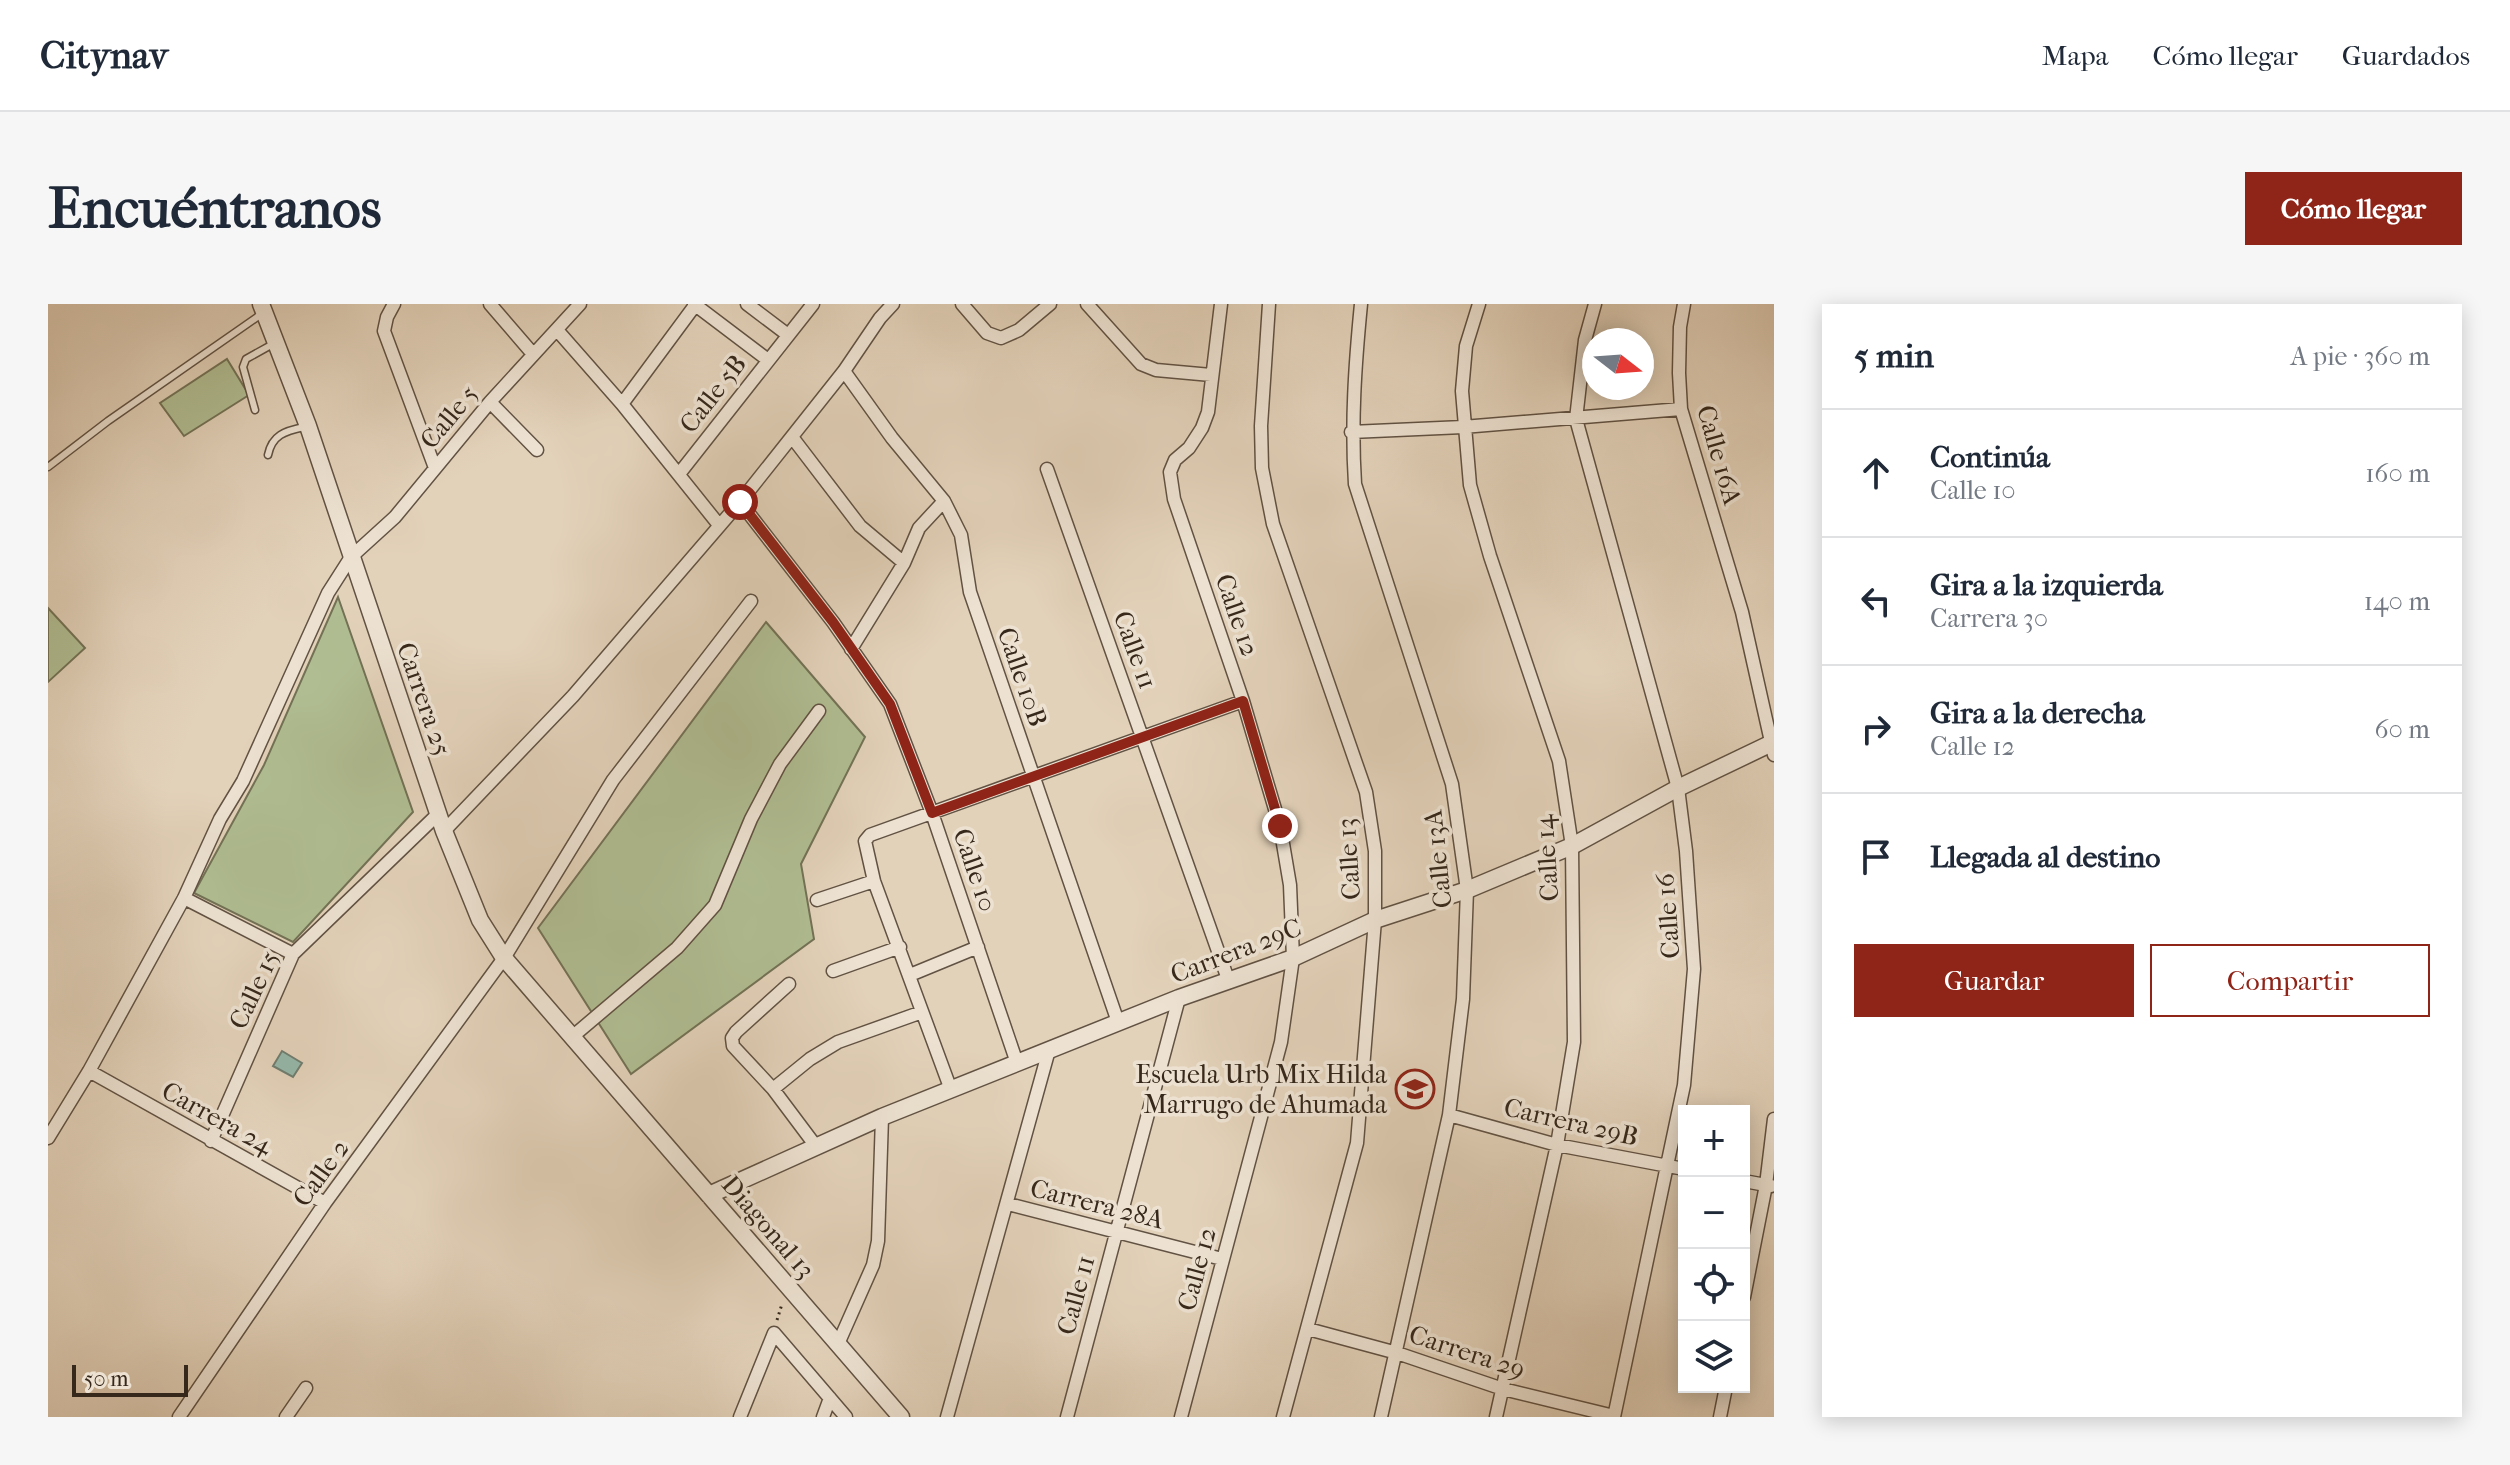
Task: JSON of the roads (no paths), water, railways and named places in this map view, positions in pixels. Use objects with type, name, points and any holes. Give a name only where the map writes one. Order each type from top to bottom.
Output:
[{"type":"street","points":[[394,304],[384,331],[435,468]]},
{"type":"street","points":[[490,304],[533,354]]},
{"type":"street","name":"Calle 5","points":[[48,1138],[89,1071],[184,898],[220,819],[243,781],[328,593],[351,557],[395,517],[490,402],[580,304]]},
{"type":"street","points":[[622,404],[695,304],[768,360]]},
{"type":"street","points":[[747,304],[788,335]]},
{"type":"street","name":"Calle 5B","points":[[679,474],[813,304]]},
{"type":"street","points":[[444,831],[573,696],[740,502],[893,304]]},
{"type":"street","points":[[962,304],[987,333],[1001,338],[1019,330],[1050,304]]},
{"type":"street","points":[[1087,304],[1141,364],[1156,370],[1211,375]]},
{"type":"street","name":"Calle 12","points":[[1181,1417],[1281,1042],[1293,958],[1290,885],[1280,826],[1243,701],[1174,499],[1170,472],[1175,460],[1189,448],[1202,428],[1208,412],[1221,304]]},
{"type":"street","name":"Calle 13","points":[[1269,304],[1263,382],[1262,468],[1273,524],[1366,792],[1375,851],[1375,920],[1357,1143],[1283,1417]]},
{"type":"street","name":"Calle 13A","points":[[1361,304],[1351,432],[1355,484],[1452,784],[1467,890],[1463,999],[1449,1115],[1381,1417]]},
{"type":"street","name":"Calle 14","points":[[1479,304],[1466,346],[1462,391],[1470,485],[1490,556],[1559,761],[1572,846],[1574,1042],[1557,1145],[1496,1417]]},
{"type":"street","points":[[1576,419],[1585,340],[1595,304]]},
{"type":"street","name":"Calle 16A","points":[[1684,304],[1679,373],[1681,409],[1742,612],[1773,747]]},
{"type":"street","name":"Carrera 25","points":[[262,308],[308,426],[444,831],[480,920],[504,958],[599,1068]]},
{"type":"street","points":[[557,330],[622,404],[719,525]]},
{"type":"street","name":"Calle 10B","points":[[844,371],[892,438],[944,501],[961,535],[970,592],[1118,1022]]},
{"type":"street","points":[[490,402],[537,450]]},
{"type":"street","points":[[1351,432],[1463,427],[1681,409]]},
{"type":"street","name":"Calle 16","points":[[1576,419],[1678,788],[1686,851],[1694,969],[1684,1085],[1614,1416]]},
{"type":"street","points":[[792,437],[860,526],[904,563]]},
{"type":"street","name":"Calle 11","points":[[1047,469],[1229,982]]},
{"type":"street","points":[[851,649],[904,563],[919,528],[944,501]]},
{"type":"street","name":"Calle 10","points":[[740,502],[833,622],[890,704],[932,813],[1017,1063]]},
{"type":"street","name":"Calle 2","points":[[179,1417],[325,1203],[504,958],[613,780],[751,601]]},
{"type":"street","points":[[951,1090],[874,881],[865,841],[870,835],[1243,701]]},
{"type":"street","points":[[572,1037],[677,948],[715,905],[751,819],[780,764],[819,711]]},
{"type":"street","name":"Carrera 29C","points":[[709,1195],[882,1117],[1179,998],[1293,958],[1375,920],[1467,890],[1572,846],[1678,788],[1773,747]]},
{"type":"street","name":"Calle 15","points":[[211,1141],[293,954],[438,814]]},
{"type":"street","points":[[817,900],[874,881]]},
{"type":"street","points":[[184,898],[293,954]]},
{"type":"street","points":[[833,971],[900,947]]},
{"type":"street","points":[[910,975],[978,947]]},
{"type":"street","points":[[789,984],[732,1038],[733,1046],[773,1089],[815,1145]]},
{"type":"street","name":"Calle 11","points":[[1067,1417],[1179,998]]},
{"type":"street","points":[[773,1089],[810,1059],[838,1042],[922,1012]]},
{"type":"street","points":[[947,1417],[1049,1050]]},
{"type":"street","name":"Diagonal 13","points":[[599,1068],[901,1417]]},
{"type":"street","name":"Carrera 24","points":[[89,1071],[325,1203]]},
{"type":"street","name":"Carrera 29B","points":[[1449,1115],[1557,1145],[1678,1168]]},
{"type":"street","points":[[838,1344],[873,1265],[878,1241],[882,1117]]},
{"type":"street","points":[[1750,1271],[1770,1186],[1774,1119]]},
{"type":"street","points":[[1750,1182],[1770,1186]]},
{"type":"street","name":"Carrera 28A","points":[[1008,1204],[1222,1259]]},
{"type":"street","name":"Carrera 29","points":[[1308,1329],[1397,1353],[1503,1389],[1614,1416]]},
{"type":"street","points":[[740,1417],[774,1333],[846,1417]]},
{"type":"street","points":[[286,1417],[306,1388]]},
{"type":"street","points":[[1720,1417],[1725,1393]]},
{"type":"street","points":[[823,1417],[830,1398]]},
{"type":"lane","points":[[48,467],[262,308]]},
{"type":"lane","points":[[255,410],[243,367],[246,359],[276,343]]},
{"type":"lane","points":[[268,455],[270,444],[276,437],[308,426]]},
{"type":"place","name":"Escuela Urb Mix Hilda Marrugo de Ahumada","points":[[1415,1089]]}]
